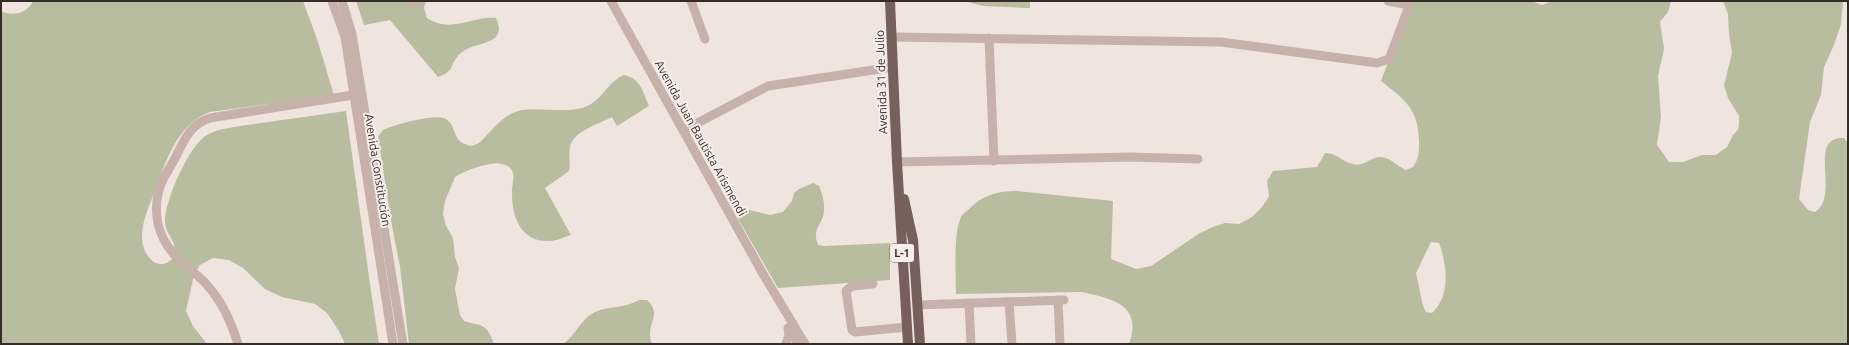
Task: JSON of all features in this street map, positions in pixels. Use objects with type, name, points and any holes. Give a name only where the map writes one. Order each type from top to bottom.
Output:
[{"type":"main road","name":"Avenida 31 de Julio","points":[[890,1],[897,162]]},
{"type":"main road","name":"L-1","points":[[897,162],[913,240],[920,344]]},
{"type":"main road","name":"L-1","points":[[897,162],[908,344]]},
{"type":"street","name":"Avenida Constitución","points":[[332,1],[345,37],[393,344]]},
{"type":"street","name":"Avenida Constitución","points":[[342,1],[352,34],[403,344]]},
{"type":"street","name":"Avenida Juan Bautista Arismendi","points":[[611,1],[684,130],[801,344]]},
{"type":"street","points":[[691,1],[705,39]]},
{"type":"street","points":[[892,37],[1221,42],[1377,63],[1389,59],[1410,3],[1388,1]]},
{"type":"street","points":[[989,38],[994,160]]},
{"type":"street","points":[[684,130],[768,86],[894,67]]},
{"type":"street","points":[[238,344],[228,316],[222,305],[207,285],[177,259],[163,240],[157,226],[157,211],[161,184],[191,129],[199,122],[210,118],[353,95]]},
{"type":"street","points":[[897,162],[1130,157],[1198,159]]},
{"type":"street","points":[[873,284],[852,286],[846,291],[852,330],[855,332],[907,327]]},
{"type":"street","name":"Avenida Juan Bautista Arismendi","points":[[770,287],[787,323],[801,344]]},
{"type":"street","points":[[917,305],[1061,300],[1060,344]]},
{"type":"street","points":[[1009,302],[1012,344]]},
{"type":"street","points":[[969,303],[971,344]]},
{"type":"street","points":[[786,344],[789,335],[787,323]]},
{"type":"green space","points":[[33,1],[303,1],[317,39],[334,95],[210,112],[198,118],[181,135],[168,157],[144,220],[142,231],[143,244],[148,256],[157,263],[162,264],[168,262],[174,257],[174,244],[165,225],[169,201],[173,188],[186,162],[200,141],[207,135],[232,127],[346,111],[379,344],[345,344],[339,331],[327,313],[315,304],[282,297],[265,289],[243,268],[229,260],[213,258],[200,265],[194,275],[186,311],[193,326],[207,344],[1,344],[1,11],[10,14],[19,13],[31,5]]},
{"type":"green space","points":[[356,1],[426,1],[424,8],[427,18],[436,23],[453,25],[478,19],[496,18],[499,31],[495,38],[469,48],[461,53],[448,72],[438,77],[390,20],[364,25]]},
{"type":"green space","points":[[964,1],[1030,1],[1030,8],[983,6]]},
{"type":"green space","points":[[1406,1],[1531,1],[1542,5],[1552,1],[1671,1],[1668,12],[1660,22],[1664,49],[1658,76],[1661,117],[1657,145],[1669,162],[1683,162],[1702,155],[1716,155],[1727,147],[1733,135],[1738,130],[1739,116],[1728,98],[1724,85],[1732,53],[1728,14],[1723,1],[1843,1],[1841,24],[1834,45],[1824,67],[1821,95],[1810,122],[1799,199],[1808,210],[1815,212],[1822,204],[1825,193],[1825,156],[1827,146],[1833,140],[1844,138],[1848,143],[1848,344],[1129,344],[1132,331],[1132,320],[1128,312],[1114,301],[1104,298],[1082,292],[956,294],[955,266],[958,224],[963,214],[979,200],[997,193],[1017,191],[1113,201],[1111,259],[1136,269],[1151,266],[1200,233],[1213,227],[1225,223],[1239,224],[1252,217],[1262,207],[1269,196],[1267,181],[1273,171],[1317,167],[1325,153],[1332,154],[1349,163],[1357,165],[1374,158],[1382,157],[1406,170],[1413,167],[1418,158],[1419,148],[1416,120],[1409,106],[1381,81],[1408,8]],"holes":[[[1431,242],[1439,243],[1444,260],[1446,280],[1442,298],[1432,313],[1426,312],[1423,306],[1416,273]]]},
{"type":"green space","points":[[624,75],[634,79],[638,83],[649,106],[617,126],[612,117],[581,132],[572,141],[570,147],[569,171],[545,188],[571,235],[558,240],[540,241],[532,238],[520,227],[512,203],[513,173],[509,167],[503,164],[477,167],[455,177],[445,201],[443,214],[446,226],[453,238],[455,257],[459,268],[455,289],[460,315],[464,321],[483,326],[489,332],[494,344],[409,344],[400,267],[378,137],[383,130],[415,120],[433,117],[441,118],[446,119],[450,123],[460,142],[472,146],[479,143],[499,122],[513,113],[528,109],[566,110],[585,107],[596,100],[618,78]]},
{"type":"green space","points":[[813,183],[819,186],[824,205],[822,220],[816,234],[818,245],[890,243],[890,280],[778,288],[737,217],[749,210],[770,215],[783,212],[792,201],[794,193],[799,189]]},
{"type":"green space","points":[[640,300],[647,300],[652,305],[654,310],[650,331],[652,344],[563,344],[570,338],[586,318],[594,312],[602,309],[627,305]]}]
